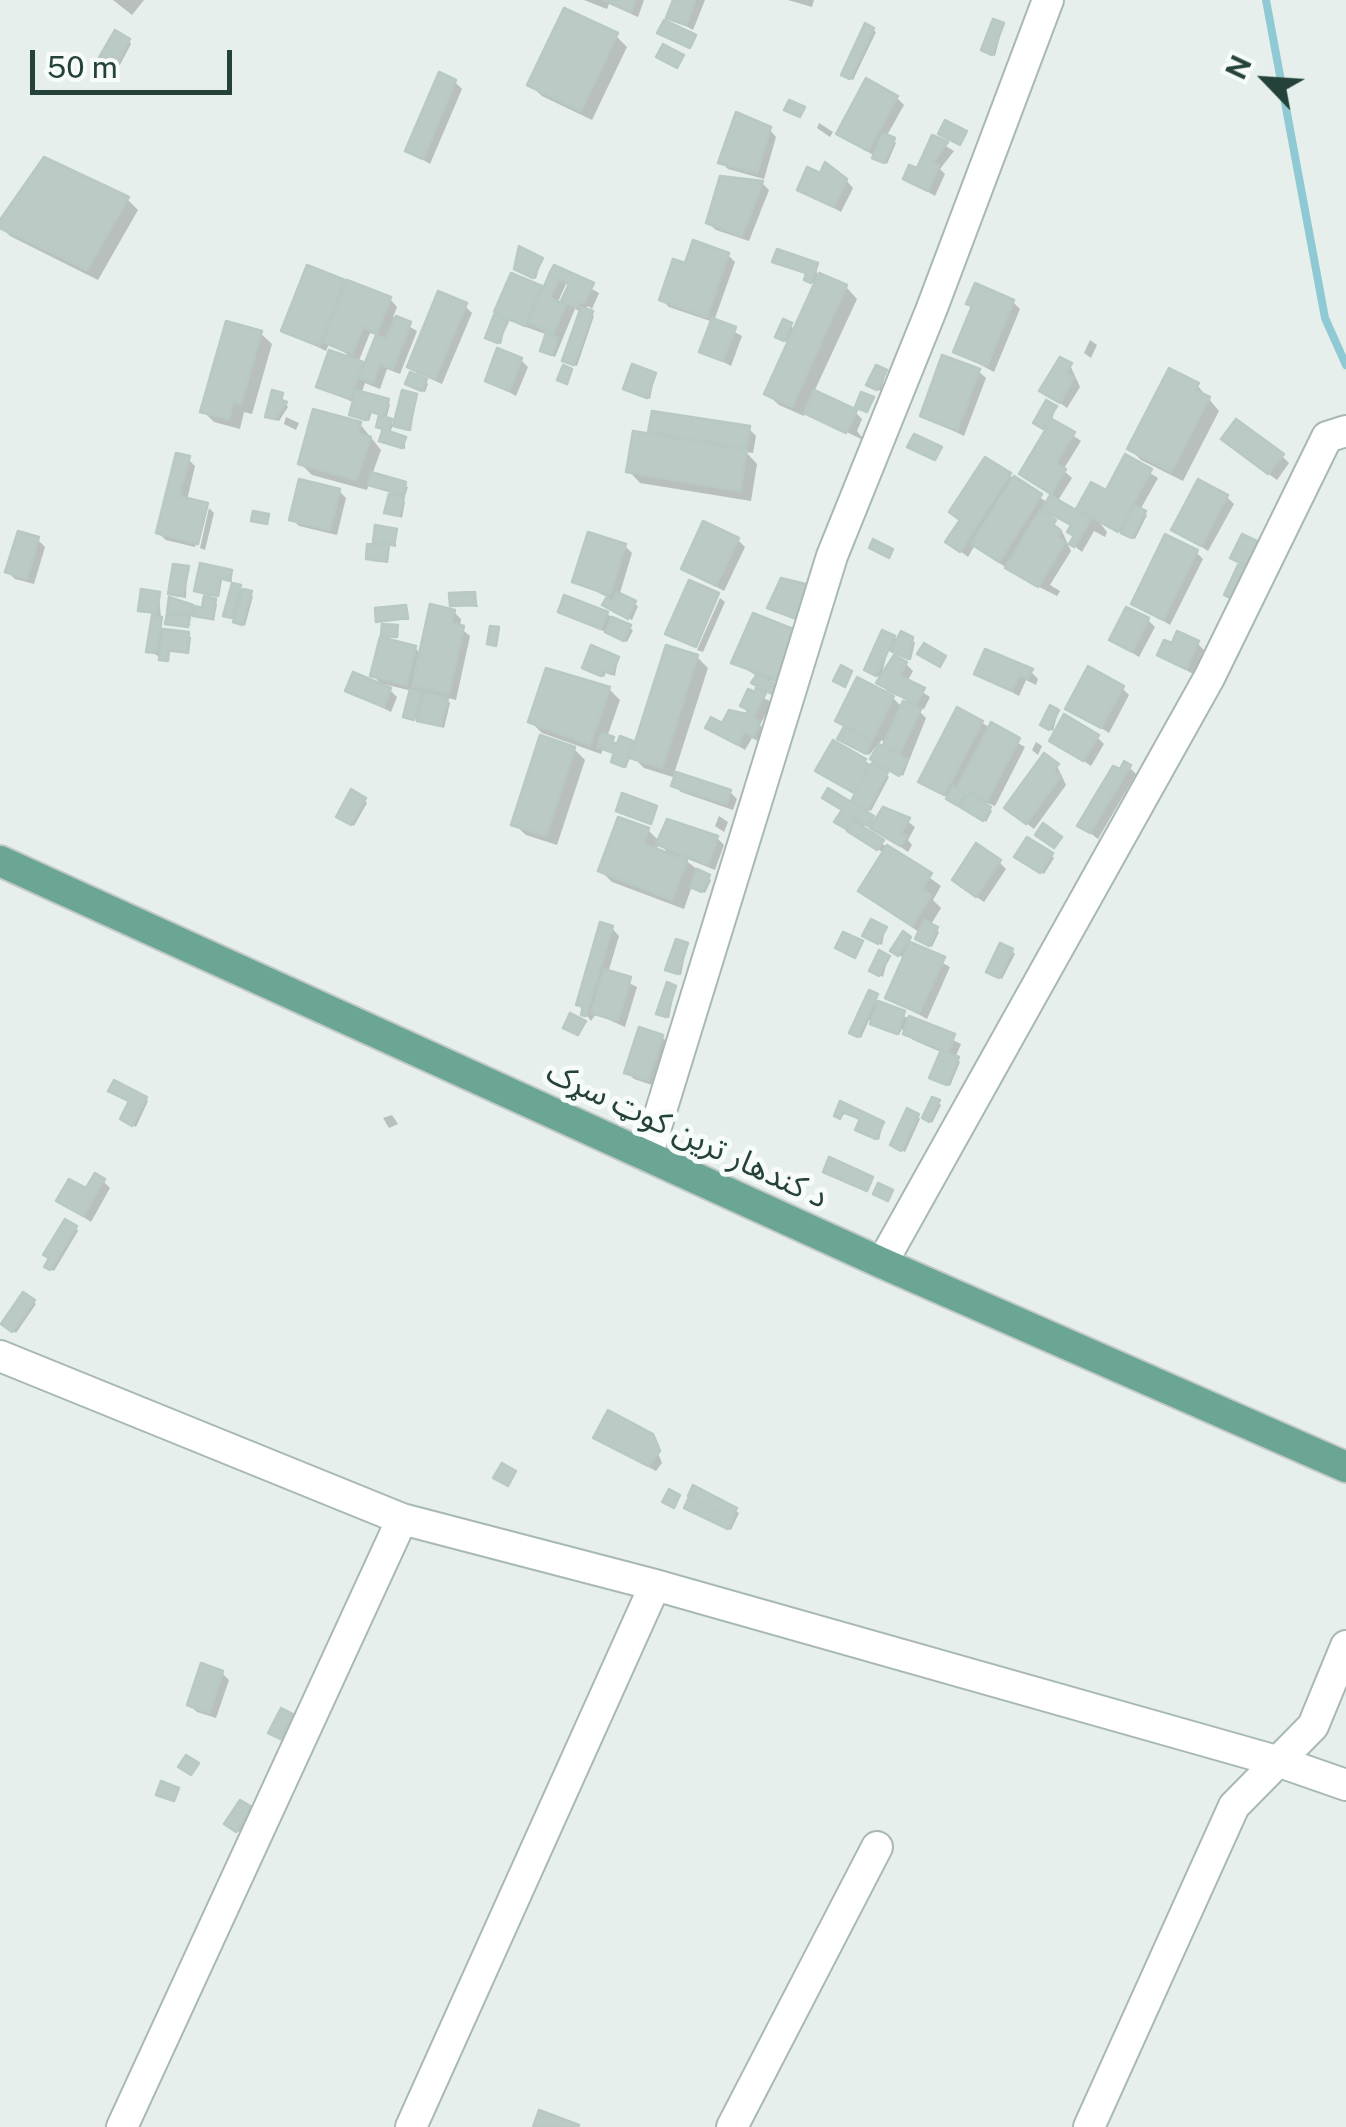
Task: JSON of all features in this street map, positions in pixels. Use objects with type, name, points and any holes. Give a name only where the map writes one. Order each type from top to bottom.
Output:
[{"type":"main road","name":"د کندهار ترين کوټ سړک","points":[[0,862],[882,1263],[1346,1467]]},
{"type":"street","points":[[646,1156],[832,556],[932,308],[1048,0]]},
{"type":"street","points":[[882,1263],[1209,678],[1326,437],[1346,431]]},
{"type":"street","points":[[0,1356],[402,1519],[655,1585],[1280,1762],[1346,1786]]},
{"type":"street","points":[[122,2127],[402,1519]]},
{"type":"street","points":[[412,2127],[655,1585]]},
{"type":"street","points":[[1089,2127],[1234,1806],[1312,1726],[1346,1646]]},
{"type":"street","points":[[732,2127],[877,1847]]},
{"type":"building","points":[[604,0],[635,0],[631,12]]},
{"type":"building","points":[[673,0],[695,0],[686,25],[666,18]]},
{"type":"building","points":[[564,8],[618,33],[581,111],[527,85]]},
{"type":"building","points":[[993,19],[1004,23],[992,55],[981,50]]},
{"type":"building","points":[[664,20],[696,35],[690,48],[657,33]]},
{"type":"building","points":[[865,23],[874,28],[850,79],[841,75]]},
{"type":"building","points":[[115,30],[130,39],[110,77],[93,68]]},
{"type":"building","points":[[663,44],[684,55],[677,68],[656,57]]},
{"type":"building","points":[[439,72],[456,80],[423,159],[405,151]]},
{"type":"building","points":[[866,78],[898,96],[868,151],[836,134]]},
{"type":"building","points":[[789,100],[805,107],[800,117],[784,110]]},
{"type":"building","points":[[736,112],[771,127],[757,173],[718,163]]},
{"type":"building","points":[[945,120],[967,131],[960,145],[938,134]]},
{"type":"building","points":[[883,133],[895,138],[884,163],[872,158]]},
{"type":"building","points":[[932,135],[948,142],[933,162],[939,165],[928,191],[903,179],[909,165],[917,168]]},
{"type":"building","points":[[44,157],[129,197],[87,270],[0,228],[0,220]]},
{"type":"building","points":[[825,162],[847,179],[834,207],[797,190],[807,167],[820,173]]},
{"type":"building","points":[[720,176],[763,181],[742,236],[706,223]]},
{"type":"building","points":[[693,240],[729,253],[707,317],[659,300],[673,259],[685,263]]},
{"type":"building","points":[[519,246],[543,258],[533,278],[514,269]]},
{"type":"building","points":[[777,249],[818,263],[811,283],[804,280],[806,273],[772,262]]},
{"type":"building","points":[[307,265],[345,280],[319,346],[281,331]]},
{"type":"building","points":[[554,265],[594,283],[577,308],[561,301],[569,284],[549,274]]},
{"type":"building","points":[[511,273],[542,286],[525,326],[494,312]]},
{"type":"building","points":[[819,273],[847,285],[792,407],[764,394]]},
{"type":"building","points":[[549,275],[558,280],[550,298],[566,305],[553,334],[528,322]]},
{"type":"building","points":[[347,280],[391,297],[377,333],[363,327],[352,354],[323,342]]},
{"type":"building","points":[[975,283],[1014,300],[987,366],[953,352],[972,306],[966,304]]},
{"type":"building","points":[[438,291],[467,303],[435,379],[407,367]]},
{"type":"building","points":[[581,307],[593,311],[574,365],[562,361]]},
{"type":"building","points":[[494,315],[508,321],[498,343],[485,338]]},
{"type":"building","points":[[396,316],[411,322],[393,369],[380,364],[373,383],[359,378],[376,335],[386,339]]},
{"type":"building","points":[[712,318],[736,327],[723,361],[699,352]]},
{"type":"building","points":[[783,319],[792,323],[784,341],[775,337]]},
{"type":"building","points":[[226,321],[262,331],[241,404],[233,402],[229,419],[200,412]]},
{"type":"building","points":[[546,333],[558,338],[552,355],[540,351]]},
{"type":"building","points":[[497,348],[522,358],[509,391],[485,381]]},
{"type":"building","points":[[329,350],[363,362],[350,399],[316,387]]},
{"type":"building","points":[[942,355],[980,369],[957,431],[920,416]]},
{"type":"building","points":[[1060,357],[1072,363],[1066,373],[1074,378],[1060,403],[1039,391]]},
{"type":"building","points":[[632,364],[656,373],[647,398],[623,389]]},
{"type":"building","points":[[563,365],[572,369],[567,384],[557,380]]},
{"type":"building","points":[[876,365],[887,370],[877,390],[866,385]]},
{"type":"building","points":[[1169,368],[1199,383],[1195,390],[1210,397],[1171,472],[1127,449]]},
{"type":"building","points":[[410,372],[427,379],[422,391],[405,384]]},
{"type":"building","points":[[272,390],[283,393],[281,400],[287,402],[275,419],[265,417]]},
{"type":"building","points":[[356,390],[389,399],[384,416],[369,411],[366,420],[349,415]]},
{"type":"building","points":[[402,390],[417,394],[409,430],[393,426]]},
{"type":"building","points":[[814,390],[857,410],[846,433],[804,413]]},
{"type":"building","points":[[861,392],[874,397],[867,412],[855,407]]},
{"type":"building","points":[[1046,400],[1057,406],[1043,429],[1033,423]]},
{"type":"building","points":[[313,409],[361,422],[358,434],[371,437],[356,480],[298,464]]},
{"type":"building","points":[[652,411],[750,426],[746,448],[648,432]]},
{"type":"building","points":[[379,415],[392,419],[388,431],[406,437],[402,448],[379,441],[383,429],[376,427]]},
{"type":"building","points":[[1052,419],[1075,432],[1056,463],[1066,469],[1051,494],[1019,474]]},
{"type":"building","points":[[1236,419],[1284,454],[1268,474],[1221,439]]},
{"type":"building","points":[[633,431],[747,450],[740,491],[626,472]]},
{"type":"building","points":[[914,434],[942,447],[935,460],[907,447]]},
{"type":"building","points":[[176,453],[190,456],[179,496],[208,503],[198,544],[156,533]]},
{"type":"building","points":[[1125,454],[1152,469],[1118,532],[1076,509],[1091,482],[1106,490]]},
{"type":"building","points":[[985,457],[1011,473],[960,552],[945,542],[960,520],[949,512]]},
{"type":"building","points":[[371,472],[406,482],[403,495],[368,485]]},
{"type":"building","points":[[1014,476],[1042,494],[999,562],[971,544]]},
{"type":"building","points":[[299,479],[340,489],[330,530],[289,520]]},
{"type":"building","points":[[1198,479],[1228,495],[1201,546],[1171,530]]},
{"type":"building","points":[[389,494],[404,497],[399,516],[384,513]]},
{"type":"building","points":[[1050,495],[1091,519],[1074,547],[1069,544],[1074,536],[1067,532],[1071,525],[1042,509]]},
{"type":"building","points":[[1135,505],[1146,511],[1132,538],[1121,533]]},
{"type":"building","points":[[1040,510],[1056,520],[1053,525],[1061,531],[1058,537],[1065,542],[1038,587],[1005,568]]},
{"type":"building","points":[[253,511],[269,514],[267,524],[251,521]]},
{"type":"building","points":[[703,521],[739,538],[716,586],[681,569]]},
{"type":"building","points":[[375,525],[397,529],[394,545],[373,542]]},
{"type":"building","points":[[18,531],[39,537],[27,579],[5,572]]},
{"type":"building","points":[[588,532],[626,544],[610,595],[572,582]]},
{"type":"building","points":[[1165,534],[1198,550],[1163,620],[1131,604]]},
{"type":"building","points":[[1242,534],[1259,542],[1247,566],[1230,558]]},
{"type":"building","points":[[873,539],[893,549],[889,558],[869,548]]},
{"type":"building","points":[[367,544],[388,545],[386,561],[366,559]]},
{"type":"building","points":[[200,563],[232,570],[230,581],[220,578],[217,596],[194,591]]},
{"type":"building","points":[[173,564],[189,566],[183,596],[168,594]]},
{"type":"building","points":[[1238,565],[1246,568],[1232,599],[1224,595]]},
{"type":"building","points":[[781,578],[814,586],[802,621],[767,608]]},
{"type":"building","points":[[689,580],[719,593],[696,647],[665,634]]},
{"type":"building","points":[[232,583],[241,585],[232,618],[223,616]]},
{"type":"building","points":[[141,589],[160,592],[157,613],[138,611]]},
{"type":"building","points":[[243,589],[252,591],[242,625],[233,622]]},
{"type":"building","points":[[475,592],[476,605],[450,606],[449,593]]},
{"type":"building","points":[[617,592],[636,601],[628,619],[602,605],[606,598],[613,601]]},
{"type":"building","points":[[564,595],[608,612],[601,629],[558,612]]},
{"type":"building","points":[[204,596],[216,599],[212,619],[193,616],[195,606],[202,608]]},
{"type":"building","points":[[169,597],[193,605],[191,615],[167,612]]},
{"type":"building","points":[[430,604],[455,610],[452,623],[464,626],[449,694],[412,686]]},
{"type":"building","points":[[406,605],[408,618],[376,622],[375,608]]},
{"type":"building","points":[[1126,607],[1149,618],[1132,652],[1109,640]]},
{"type":"building","points":[[753,613],[798,631],[778,680],[731,663]]},
{"type":"building","points":[[167,614],[190,617],[188,627],[165,624]]},
{"type":"building","points":[[152,615],[162,617],[156,653],[146,652]]},
{"type":"building","points":[[612,617],[631,625],[624,641],[605,632]]},
{"type":"building","points":[[382,624],[398,625],[397,637],[381,636]]},
{"type":"building","points":[[490,626],[499,627],[496,646],[487,644]]},
{"type":"building","points":[[163,629],[189,632],[187,652],[168,650],[167,661],[159,660]]},
{"type":"building","points":[[882,630],[895,636],[876,676],[864,670]]},
{"type":"building","points":[[901,631],[913,637],[909,659],[891,651]]},
{"type":"building","points":[[1177,631],[1199,641],[1186,669],[1157,655],[1164,640],[1172,643]]},
{"type":"building","points":[[380,637],[416,646],[407,685],[370,676]]},
{"type":"building","points":[[924,643],[946,656],[940,667],[917,654]]},
{"type":"building","points":[[591,645],[619,657],[612,674],[603,671],[601,676],[582,668]]},
{"type":"building","points":[[666,645],[698,655],[662,768],[630,758]]},
{"type":"building","points":[[985,649],[1033,669],[1028,679],[1019,675],[1012,691],[974,674]]},
{"type":"building","points":[[894,655],[907,662],[900,676],[925,688],[916,704],[876,683]]},
{"type":"building","points":[[841,665],[852,671],[845,687],[833,681]]},
{"type":"building","points":[[1088,666],[1124,686],[1101,728],[1065,709]]},
{"type":"building","points":[[546,668],[610,687],[590,745],[528,722]]},
{"type":"building","points":[[353,672],[391,688],[384,707],[345,691]]},
{"type":"building","points":[[757,674],[779,686],[774,695],[751,683]]},
{"type":"building","points":[[857,677],[894,696],[872,740],[835,721]]},
{"type":"building","points":[[756,688],[766,693],[753,718],[760,722],[753,737],[744,732],[738,745],[705,728],[711,717],[722,723],[729,710],[746,714],[748,710],[740,706],[748,689],[755,692]]},
{"type":"building","points":[[410,689],[422,692],[414,720],[403,717]]},
{"type":"building","points":[[424,692],[448,698],[441,726],[417,721]]},
{"type":"building","points":[[903,701],[921,709],[900,753],[883,745]]},
{"type":"building","points":[[1050,705],[1059,710],[1049,730],[1040,725]]},
{"type":"building","points":[[957,707],[983,721],[944,795],[918,782]]},
{"type":"building","points":[[1064,714],[1099,735],[1083,761],[1049,741]]},
{"type":"building","points":[[991,722],[1020,738],[987,801],[958,786]]},
{"type":"building","points":[[844,727],[872,742],[866,754],[837,739]]},
{"type":"building","points":[[602,733],[614,737],[612,742],[617,744],[620,736],[633,741],[624,767],[611,762],[614,753],[597,747]]},
{"type":"building","points":[[540,735],[575,747],[546,836],[511,825]]},
{"type":"building","points":[[833,740],[866,759],[864,763],[869,766],[854,793],[815,771]]},
{"type":"building","points":[[879,744],[908,760],[899,776],[870,759]]},
{"type":"building","points":[[1044,753],[1059,764],[1053,771],[1061,776],[1026,824],[1004,808]]},
{"type":"building","points":[[1124,761],[1131,765],[1090,833],[1077,826],[1113,766],[1120,769]]},
{"type":"building","points":[[872,763],[888,772],[868,810],[851,801]]},
{"type":"building","points":[[676,772],[731,790],[726,804],[671,786]]},
{"type":"building","points":[[953,786],[966,793],[958,806],[946,799]]},
{"type":"building","points":[[828,788],[874,816],[868,826],[853,817],[846,829],[834,822],[842,810],[822,798]]},
{"type":"building","points":[[351,789],[366,798],[351,825],[336,817]]},
{"type":"building","points":[[622,793],[657,806],[651,824],[616,811]]},
{"type":"building","points":[[969,793],[991,807],[983,821],[960,807]]},
{"type":"building","points":[[883,807],[910,818],[901,833],[907,836],[900,846],[870,828]]},
{"type":"building","points":[[618,817],[649,828],[644,844],[687,860],[672,900],[598,871]]},
{"type":"building","points":[[667,819],[718,836],[708,865],[656,844]]},
{"type":"building","points":[[854,821],[884,840],[877,850],[847,831]]},
{"type":"building","points":[[1043,823],[1062,837],[1054,848],[1035,835]]},
{"type":"building","points":[[1027,837],[1053,853],[1040,873],[1014,857]]},
{"type":"building","points":[[976,843],[1001,860],[976,897],[952,880]]},
{"type":"building","points":[[887,845],[932,873],[922,889],[931,895],[912,926],[858,891]]},
{"type":"building","points":[[697,869],[710,875],[702,892],[690,887]]},
{"type":"building","points":[[871,919],[887,927],[878,944],[862,936]]},
{"type":"building","points":[[924,920],[938,927],[929,946],[915,939]]},
{"type":"building","points":[[600,922],[613,926],[586,1016],[581,1015],[583,1006],[576,1005]]},
{"type":"building","points":[[903,931],[911,937],[898,956],[890,951]]},
{"type":"building","points":[[843,932],[863,941],[855,958],[835,948]]},
{"type":"building","points":[[676,939],[688,943],[678,974],[665,970]]},
{"type":"building","points":[[910,942],[945,957],[919,1013],[885,998]]},
{"type":"building","points":[[1000,943],[1013,949],[999,978],[986,972]]},
{"type":"building","points":[[879,950],[890,956],[879,976],[869,971]]},
{"type":"building","points":[[604,969],[631,977],[618,1021],[591,1013]]},
{"type":"building","points":[[667,982],[676,986],[666,1017],[656,1014]]},
{"type":"building","points":[[869,990],[878,994],[858,1037],[849,1033]]},
{"type":"building","points":[[878,1001],[905,1011],[897,1034],[870,1024]]},
{"type":"building","points":[[570,1013],[586,1021],[578,1035],[563,1028]]},
{"type":"building","points":[[909,1016],[955,1034],[948,1052],[903,1034]]},
{"type":"building","points":[[639,1027],[663,1035],[648,1080],[624,1073]]},
{"type":"building","points":[[941,1050],[959,1057],[947,1085],[929,1078]]},
{"type":"building","points":[[114,1080],[147,1097],[132,1126],[120,1119],[129,1101],[108,1091]]},
{"type":"building","points":[[932,1097],[940,1100],[929,1122],[922,1118]]},
{"type":"building","points":[[840,1101],[884,1122],[876,1139],[855,1130],[860,1119],[843,1112],[840,1119],[834,1116]]},
{"type":"building","points":[[907,1108],[919,1114],[901,1151],[890,1145]]},
{"type":"building","points":[[829,1157],[873,1177],[867,1191],[823,1172]]},
{"type":"building","points":[[95,1173],[105,1179],[83,1216],[56,1201],[69,1179],[86,1188]]},
{"type":"building","points":[[878,1183],[893,1190],[888,1201],[873,1194]]},
{"type":"building","points":[[65,1219],[77,1226],[50,1270],[44,1267],[49,1258],[43,1255]]},
{"type":"building","points":[[23,1292],[35,1300],[12,1332],[1,1324]]},
{"type":"building","points":[[608,1410],[653,1434],[660,1451],[648,1466],[593,1438]]},
{"type":"building","points":[[502,1463],[516,1471],[508,1486],[493,1478]]},
{"type":"building","points":[[693,1485],[737,1508],[732,1519],[688,1496]]},
{"type":"building","points":[[669,1489],[680,1495],[674,1508],[662,1502]]},
{"type":"building","points":[[689,1497],[733,1520],[728,1529],[684,1508]]},
{"type":"building","points":[[201,1663],[223,1671],[209,1713],[187,1705]]},
{"type":"building","points":[[281,1708],[293,1714],[281,1739],[268,1733]]},
{"type":"building","points":[[186,1755],[199,1763],[191,1775],[178,1767]]},
{"type":"building","points":[[161,1781],[179,1788],[174,1801],[156,1795]]},
{"type":"building","points":[[240,1800],[252,1807],[236,1832],[224,1824]]},
{"type":"building","points":[[539,2110],[579,2125],[533,2127]]},
{"type":"waterway","points":[[1266,0],[1325,318],[1346,365]]}]
